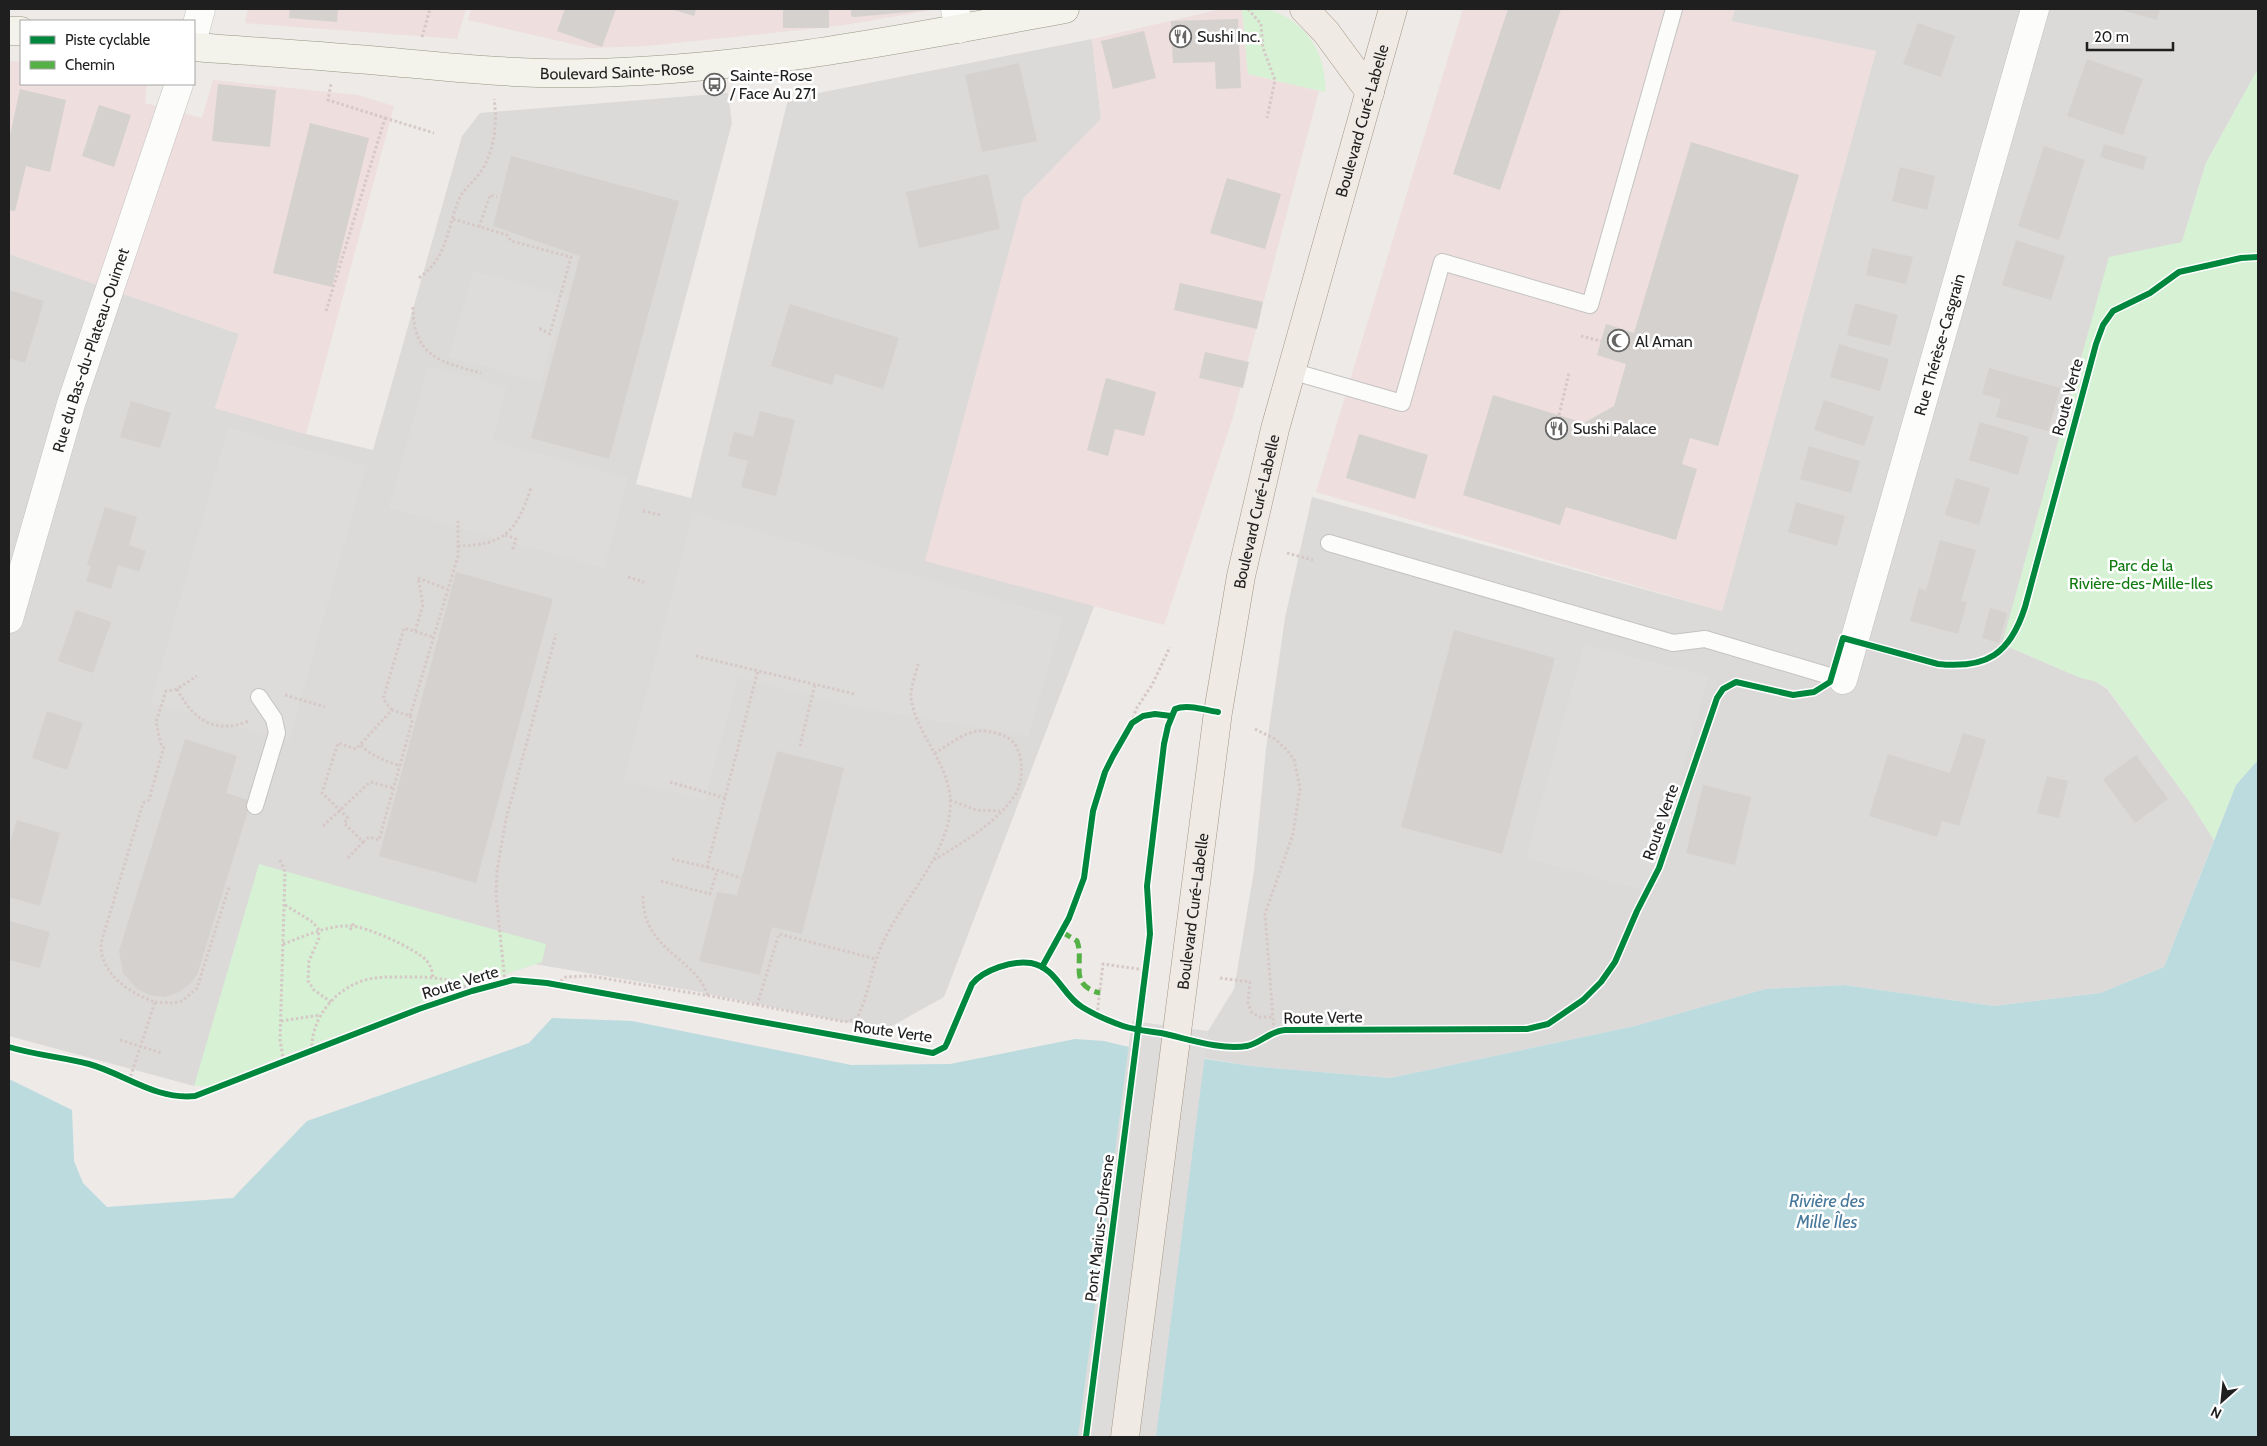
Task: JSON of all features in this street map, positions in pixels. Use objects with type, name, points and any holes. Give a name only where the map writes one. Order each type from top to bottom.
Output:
[{"type":"main road","points":[[1304,9],[1326,32],[1370,92]]},
{"type":"main road","name":"Boulevard Curé-Labelle","points":[[1125,1437],[1218,712],[1236,602],[1255,510],[1291,371],[1393,9]]},
{"type":"street","points":[[195,30],[201,9]]},
{"type":"street","name":"Boulevard Sainte-Rose","points":[[195,47],[503,72],[590,74],[725,65],[836,50],[957,19],[1065,9]]},
{"type":"street","name":"Rue Thérèse-Casgrain","points":[[1843,680],[2035,9]]},
{"type":"street","name":"Rue du Bas-du-Plateau-Ouimet","points":[[9,619],[71,404],[179,85]]},
{"type":"lane","points":[[1291,371],[1402,403],[1442,262],[1590,305],[1674,9]]},
{"type":"lane","points":[[1329,543],[1673,643],[1705,639],[1843,680]]},
{"type":"lane","points":[[255,806],[277,733],[274,718],[259,698]]},
{"type":"path","points":[[421,42],[430,9]]},
{"type":"path","points":[[1248,9],[1261,24],[1263,48],[1275,80],[1267,118]]},
{"type":"path","points":[[332,79],[328,100],[434,133]]},
{"type":"path","points":[[419,278],[431,269],[438,260],[461,196],[479,174],[491,150],[496,121],[493,94]]},
{"type":"path","points":[[326,311],[385,118]]},
{"type":"path","points":[[480,227],[490,195],[497,197]]},
{"type":"path","points":[[453,219],[507,235],[511,241],[571,257],[550,334],[539,328]]},
{"type":"path","points":[[413,308],[415,334],[428,352],[441,360],[481,373]]},
{"type":"path","points":[[1580,336],[1601,341]]},
{"type":"path","points":[[1559,416],[1569,373]]},
{"type":"path","points":[[458,546],[483,545],[505,535],[523,512],[531,488]]},
{"type":"path","points":[[643,511],[661,515]]},
{"type":"path","points":[[348,858],[369,837],[379,840],[412,722],[410,716],[458,556],[458,521]]},
{"type":"path","points":[[505,535],[516,539],[512,551]]},
{"type":"path","points":[[1287,553],[1314,561]]},
{"type":"path","points":[[628,577],[644,582]]},
{"type":"path","points":[[415,631],[423,605],[418,578],[447,589]]},
{"type":"path","points":[[410,716],[392,710],[383,699],[398,646],[404,628],[433,637]]},
{"type":"path","points":[[503,982],[496,895],[497,870],[506,819],[556,634]]},
{"type":"path","points":[[1130,726],[1136,709],[1152,685],[1170,647]]},
{"type":"path","points":[[696,656],[855,694]]},
{"type":"path","points":[[556,985],[566,977],[590,976],[845,1022],[857,1018],[862,1009],[876,959],[898,913],[933,860],[948,826],[950,800],[945,777],[920,726],[911,696],[918,664]]},
{"type":"path","points":[[707,867],[758,670]]},
{"type":"path","points":[[198,676],[177,688],[166,691],[156,722],[161,744],[164,746],[149,800],[143,803],[101,943],[103,959],[115,979],[137,994],[155,1002],[173,1004],[182,1001],[196,988],[229,887]]},
{"type":"path","points":[[800,746],[815,684]]},
{"type":"path","points":[[177,688],[188,709],[206,722],[226,726],[248,722]]},
{"type":"path","points":[[282,694],[325,707]]},
{"type":"path","points":[[363,842],[344,823],[348,818],[322,793],[338,743],[356,749],[392,710]]},
{"type":"path","points":[[1130,726],[1143,716]]},
{"type":"path","points":[[1255,730],[1275,739],[1294,759],[1300,788],[1293,834],[1265,914],[1274,1031]]},
{"type":"path","points":[[933,860],[963,842],[1001,811],[1015,795],[1021,779],[1019,753],[1011,740],[985,731],[977,731],[934,753]]},
{"type":"path","points":[[361,745],[373,756],[388,759],[400,766]]},
{"type":"path","points":[[323,826],[370,782],[394,788]]},
{"type":"path","points":[[670,782],[725,798]]},
{"type":"path","points":[[950,800],[976,810],[1001,811]]},
{"type":"path","points":[[672,859],[707,867],[741,878]]},
{"type":"path","points":[[280,860],[285,872],[281,1021],[281,1051],[284,1063]]},
{"type":"path","points":[[661,881],[710,894],[717,871]]},
{"type":"path","points":[[644,896],[645,911],[652,932],[659,942],[700,980],[708,996]]},
{"type":"path","points":[[284,904],[316,925],[319,932],[307,971],[308,982],[314,990],[330,1002]]},
{"type":"path","points":[[283,944],[333,928],[353,925],[369,929],[419,952],[427,961],[433,978]]},
{"type":"path","points":[[350,930],[353,925]]},
{"type":"path","points":[[757,1005],[779,934],[876,959]]},
{"type":"path","points":[[1145,979],[1147,961]]},
{"type":"path","points":[[1097,1015],[1103,964],[1146,970]]},
{"type":"path","points":[[388,972],[389,977]]},
{"type":"path","points":[[312,1052],[311,1042],[320,1014],[330,1002],[354,983],[389,977],[433,978],[461,984],[472,991]]},
{"type":"path","points":[[1220,978],[1250,982],[1248,1004],[1252,1013],[1260,1017],[1272,1017]]},
{"type":"path","points":[[556,985],[568,988]]},
{"type":"path","points":[[128,1081],[155,1002]]},
{"type":"path","points":[[281,1021],[320,1014]]},
{"type":"path","points":[[120,1040],[162,1053]]},
{"type":"path","points":[[302,1055],[320,1048]]},
{"type":"path","points":[[276,1066],[293,1059]]},
{"type":"shaded area","points":[[248,9],[466,9],[457,39],[245,23]]},
{"type":"shaded area","points":[[471,9],[933,10],[838,26],[647,46],[590,48],[468,20]]},
{"type":"shaded area","points":[[1222,9],[1242,9],[1248,74],[1319,91],[1233,417],[1164,625],[925,561],[1023,199],[1101,119],[1092,39]]},
{"type":"shaded area","points":[[1463,9],[1735,9],[1731,21],[1876,51],[1722,611],[1316,492]]},
{"type":"shaded area","points":[[1735,9],[2258,9],[2258,69],[2206,163],[2182,242],[2002,644],[2081,678],[2095,681],[2107,689],[2189,801],[2214,840],[2164,967],[2100,993],[1994,1006],[1844,985],[1765,989],[1635,1026],[1390,1078],[1251,1066],[1204,1058],[1208,1031],[1234,989],[1254,871],[1266,749],[1285,618],[1312,497],[1722,611],[1876,51],[1731,21]]},
{"type":"shaded area","points":[[1092,39],[1101,119],[1023,199],[1095,604],[944,997],[885,1030],[694,991],[534,964],[194,1086],[9,1036],[9,254],[239,334],[215,408],[306,434],[373,450],[462,136],[480,113],[728,93],[732,123],[636,484],[691,498],[788,99]]},
{"type":"shaded area","points":[[9,61],[20,62],[20,85],[147,85],[145,103],[202,118],[213,80],[358,95],[394,106],[306,434],[215,408],[239,334],[9,254]]},
{"type":"shaded area","points":[[473,271],[565,296],[541,382],[449,357]]},
{"type":"shaded area","points":[[428,366],[506,387],[492,441],[628,478],[604,568],[389,508]]},
{"type":"shaded area","points":[[228,428],[366,466],[289,741],[151,703]]},
{"type":"shaded area","points":[[693,513],[1063,618],[1028,736],[866,709],[738,677],[705,800],[624,780]]},
{"type":"shaded area","points":[[1584,644],[1708,677],[1650,892],[1526,858]]},
{"type":"green space","points":[[1242,9],[1266,9],[1280,14],[1302,29],[1311,40],[1322,64],[1325,92],[1248,74]]},
{"type":"green space","name":"Parc de la Rivière-des-Mille-Iles","points":[[2258,69],[2258,760],[2236,785],[2214,840],[2189,801],[2107,688],[2095,681],[2081,678],[2002,644],[2109,257],[2182,242],[2206,163]]},
{"type":"green space","points":[[259,864],[546,944],[542,962],[466,987],[282,1056],[210,1086],[194,1086]]},
{"type":"water","name":"Rivière des Mille Îles","points":[[2258,760],[2258,1437],[9,1437],[9,1079],[72,1110],[74,1161],[83,1183],[107,1207],[233,1198],[307,1121],[529,1043],[552,1018],[632,1021],[851,1065],[950,1064],[1075,1039],[1104,1041],[1129,1047],[1251,1066],[1390,1078],[1635,1026],[1765,989],[1844,985],[1994,1006],[2100,993],[2164,967],[2236,785]]},
{"type":"pier","points":[[1132,1021],[1208,1031],[1156,1437],[1078,1437]]},
{"type":"building","points":[[290,9],[338,9],[337,22],[289,18]]},
{"type":"building","points":[[565,9],[616,9],[602,47],[557,31]]},
{"type":"building","points":[[671,9],[696,9],[694,16]]},
{"type":"building","points":[[783,9],[829,9],[829,28],[783,28]]},
{"type":"building","points":[[851,9],[928,10],[855,17],[851,16]]},
{"type":"building","points":[[1508,9],[1561,9],[1500,190],[1453,174]]},
{"type":"building","points":[[2118,9],[2160,9],[2157,20]]},
{"type":"building","points":[[1238,19],[1241,88],[1216,89],[1215,62],[1173,63],[1171,21]]},
{"type":"building","points":[[1918,23],[1955,36],[1941,77],[1903,64]]},
{"type":"building","points":[[1144,31],[1156,78],[1113,89],[1101,41]]},
{"type":"building","points":[[2087,59],[2143,79],[2123,135],[2067,116]]},
{"type":"building","points":[[1019,63],[1037,141],[982,152],[965,75]]},
{"type":"building","points":[[218,84],[276,90],[270,147],[212,141]]},
{"type":"building","points":[[20,89],[66,100],[50,172],[26,166],[15,211],[9,210],[9,140]]},
{"type":"building","points":[[99,105],[131,115],[114,167],[82,156]]},
{"type":"building","points":[[310,123],[369,138],[332,287],[273,273]]},
{"type":"building","points":[[1691,142],[1799,175],[1718,446],[1690,438],[1682,464],[1697,469],[1676,540],[1566,507],[1560,525],[1463,495],[1493,395],[1584,423],[1614,406],[1626,364],[1597,355],[1601,341],[1606,324],[1634,333]]},
{"type":"building","points":[[2104,144],[2147,157],[2143,170],[2100,157]]},
{"type":"building","points":[[2044,146],[2085,160],[2059,240],[2018,226]]},
{"type":"building","points":[[511,156],[679,201],[609,459],[531,438],[580,256],[493,226]]},
{"type":"building","points":[[1900,167],[1935,176],[1927,210],[1892,201]]},
{"type":"building","points":[[988,174],[1000,229],[919,248],[906,192]]},
{"type":"building","points":[[1227,178],[1281,194],[1265,249],[1210,233]]},
{"type":"building","points":[[2016,240],[2065,256],[2051,300],[2002,285]]},
{"type":"building","points":[[1872,248],[1913,257],[1906,284],[1866,275]]},
{"type":"building","points":[[1180,283],[1263,302],[1257,329],[1174,310]]},
{"type":"building","points":[[9,290],[44,301],[25,363],[9,358]]},
{"type":"building","points":[[1855,303],[1898,315],[1890,346],[1847,335]]},
{"type":"building","points":[[790,304],[899,338],[883,389],[835,374],[832,385],[771,366]]},
{"type":"building","points":[[1839,344],[1889,359],[1880,391],[1830,377]]},
{"type":"building","points":[[1205,352],[1249,362],[1243,388],[1199,378]]},
{"type":"building","points":[[1989,368],[2060,388],[2048,431],[1996,417],[2001,399],[1982,394]]},
{"type":"building","points":[[1106,378],[1156,392],[1144,436],[1115,429],[1108,456],[1087,450]]},
{"type":"building","points":[[1824,400],[1874,417],[1864,446],[1814,430]]},
{"type":"building","points":[[131,401],[171,413],[160,448],[120,437]]},
{"type":"building","points":[[760,411],[795,420],[776,496],[741,487],[748,461],[728,456],[734,432],[753,437]]},
{"type":"building","points":[[1980,422],[2029,437],[2018,475],[1969,460]]},
{"type":"building","points":[[1359,434],[1428,455],[1415,499],[1346,478]]},
{"type":"building","points":[[1809,446],[1860,461],[1851,493],[1800,479]]},
{"type":"building","points":[[1956,478],[1990,488],[1979,525],[1945,515]]},
{"type":"building","points":[[1796,502],[1845,516],[1837,546],[1788,532]]},
{"type":"building","points":[[105,507],[137,517],[129,545],[146,551],[139,572],[118,565],[111,589],[86,581],[91,566],[87,565]]},
{"type":"building","points":[[1940,540],[1976,550],[1961,601],[1967,602],[1958,634],[1910,621],[1919,588],[1926,591]]},
{"type":"building","points":[[456,572],[553,599],[476,883],[379,856]]},
{"type":"building","points":[[1990,608],[2007,613],[1999,643],[1982,638]]},
{"type":"building","points":[[76,610],[111,622],[93,673],[58,661]]},
{"type":"building","points":[[1454,630],[1555,658],[1502,854],[1401,827]]},
{"type":"building","points":[[47,711],[83,723],[67,770],[32,758]]},
{"type":"building","points":[[1963,733],[1986,740],[1959,826],[1942,821],[1937,837],[1869,816],[1888,754],[1950,773]]},
{"type":"building","points":[[185,739],[237,756],[226,793],[251,801],[197,975],[189,985],[179,992],[165,997],[150,995],[137,989],[123,973],[119,951]]},
{"type":"building","points":[[777,751],[844,768],[802,934],[772,927],[760,975],[699,961],[717,892],[737,895]]},
{"type":"building","points":[[2136,755],[2168,799],[2135,823],[2103,779]]},
{"type":"building","points":[[2047,776],[2068,781],[2059,818],[2037,813]]},
{"type":"building","points":[[1703,785],[1751,797],[1735,865],[1686,853]]},
{"type":"building","points":[[17,820],[60,833],[40,906],[9,897],[9,846]]},
{"type":"building","points":[[9,921],[50,932],[40,968],[9,960]]},
{"type":"marked path","points":[[1062,932],[1077,941],[1080,979],[1090,989],[1100,993]]},
{"type":"cycle path","name":"Route Verte","points":[[9,1047],[89,1064],[167,1094],[195,1096],[419,1009],[472,991],[513,980],[547,983],[933,1053],[945,1047],[972,984],[983,974],[991,970],[1024,962],[1047,970],[1075,1002],[1107,1020],[1123,1026],[1226,1047],[1247,1046],[1275,1032],[1285,1030],[1527,1029],[1548,1024],[1583,1000],[1601,982],[1615,962],[1637,911],[1659,868],[1717,698],[1723,689],[1736,682],[1793,695],[1814,692],[1830,682],[1843,638],[1938,664],[1955,665],[1983,661],[2004,647],[2019,623],[2025,607],[2096,344],[2103,325],[2113,311],[2150,293],[2179,272],[2241,258],[2258,257]]},
{"type":"cycle path","name":"Pont Marius-Dufresne","points":[[1086,1437],[1150,934],[1147,886],[1164,744],[1168,726],[1175,709],[1190,707],[1218,712]]},
{"type":"cycle path","points":[[1042,967],[1069,918],[1084,878],[1093,811],[1105,772],[1113,756],[1132,723],[1143,716],[1155,714],[1171,716]]},
{"type":"place","name":"Sushi Inc.","points":[[1181,36]]},
{"type":"place","name":"Sainte-Rose / Face Au 271","points":[[714,84]]},
{"type":"place","name":"Al Aman","points":[[1619,341]]},
{"type":"place","name":"Sushi Palace","points":[[1557,428]]}]
